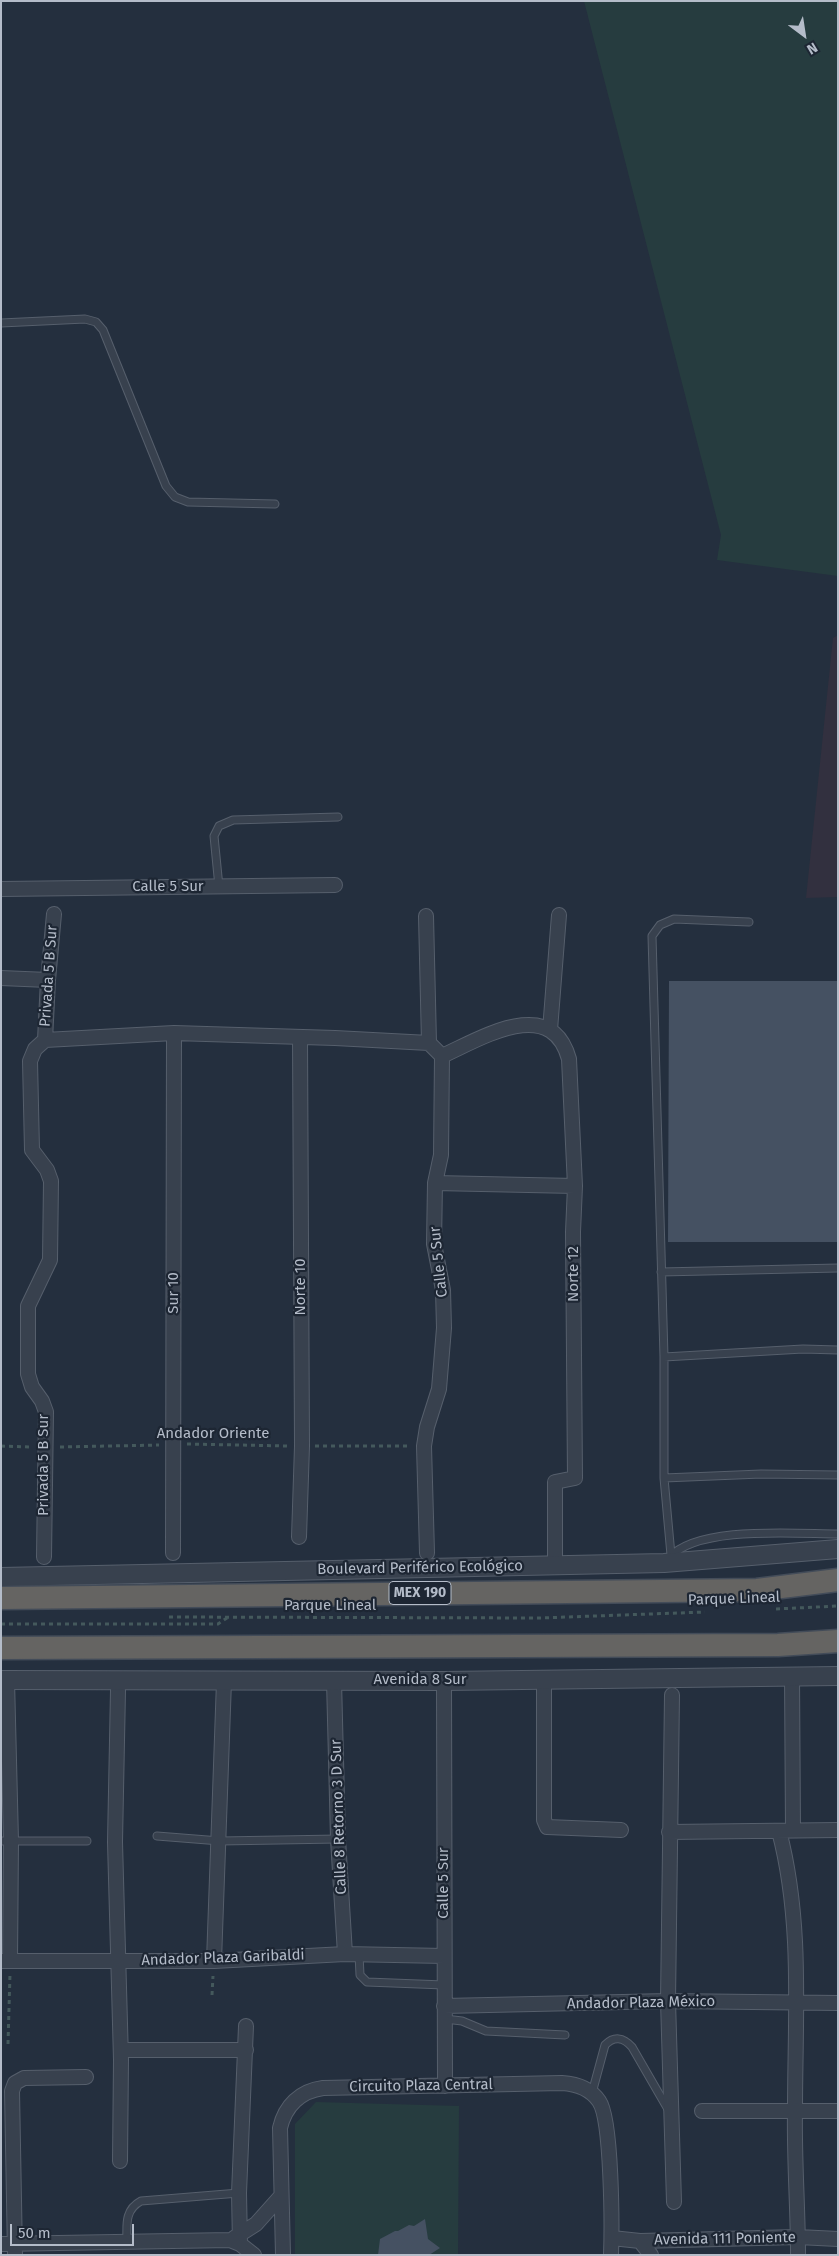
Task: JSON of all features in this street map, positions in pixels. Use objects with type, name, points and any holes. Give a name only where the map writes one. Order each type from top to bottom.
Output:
[{"type":"highway","name":"Boulevard Periférico Ecológico","points":[[1,1598],[757,1590],[838,1580]]},
{"type":"highway","points":[[1,1648],[778,1645],[838,1641]]},
{"type":"highway","points":[[778,1645],[838,1654]]},
{"type":"street","name":"Calle 5 Sur","points":[[1,889],[335,885]]},
{"type":"street","name":"Privada 5 B Sur","points":[[44,1557],[46,1412],[42,1401],[32,1387],[28,1374],[28,1306],[50,1260],[51,1181],[32,1150],[30,1061],[35,1049],[45,1040],[54,914]]},
{"type":"street","points":[[45,1040],[174,1033],[300,1037],[429,1043],[442,1056],[517,1025],[535,1025],[550,1030],[559,915]]},
{"type":"street","points":[[426,916],[429,1043]]},
{"type":"street","points":[[1,978],[48,980]]},
{"type":"street","name":"Norte 12","points":[[550,1030],[560,1038],[567,1049],[569,1059],[575,1186],[573,1232],[575,1478],[555,1482],[555,1565]]},
{"type":"street","name":"Sur 10","points":[[173,1553],[174,1033]]},
{"type":"street","name":"Norte 10","points":[[299,1537],[302,1446],[300,1037]]},
{"type":"street","name":"Calle 5 Sur","points":[[427,1553],[424,1446],[427,1427],[439,1389],[444,1328],[443,1290],[434,1244],[435,1183],[441,1155],[442,1056]]},
{"type":"street","points":[[435,1183],[575,1186]]},
{"type":"street","name":"Boulevard Periférico Ecológico","points":[[1,1577],[555,1565],[838,1550]]},
{"type":"street","points":[[792,1676],[786,1830],[798,2002],[794,2112],[798,2255]]},
{"type":"street","name":"Avenida 8 Sur","points":[[4,1680],[444,1681],[838,1676]]},
{"type":"street","points":[[4,1680],[6,1961]]},
{"type":"street","points":[[214,1961],[220,1841],[224,1680]]},
{"type":"street","name":"Calle 8 Retorno 3 D Sur","points":[[334,1680],[338,1840],[352,1954]]},
{"type":"street","points":[[544,1680],[544,1820],[547,1827],[621,1830]]},
{"type":"street","name":"Calle 5 Sur","points":[[444,1681],[445,2086]]},
{"type":"street","points":[[118,1690],[115,1842],[121,2050],[120,2161]]},
{"type":"street","points":[[672,1695],[668,2001],[674,2202]]},
{"type":"street","points":[[669,1832],[838,1830]]},
{"type":"street","name":"Andador Plaza Garibaldi","points":[[6,1961],[214,1961],[352,1954],[444,1956]]},
{"type":"street","name":"Andador Plaza México","points":[[444,2012],[668,2001],[838,2003]]},
{"type":"street","points":[[236,2240],[246,2026]]},
{"type":"street","points":[[121,2050],[246,2050]]},
{"type":"street","points":[[86,2077],[24,2078],[15,2083],[12,2091],[10,2247],[236,2240],[256,2224],[281,2196]]},
{"type":"street","name":"Circuito Plaza Central","points":[[281,2196],[280,2128],[282,2116],[297,2098],[313,2089],[562,2083],[588,2090]]},
{"type":"street","points":[[588,2090],[599,2100],[606,2115],[612,2238],[611,2255]]},
{"type":"street","points":[[702,2111],[838,2111]]},
{"type":"street","points":[[281,2196],[283,2255]]},
{"type":"street","name":"Avenida 111 Poniente","points":[[612,2238],[640,2241],[798,2237],[838,2239]]},
{"type":"street","points":[[236,2240],[254,2255]]},
{"type":"street","points":[[640,2241],[651,2255]]},
{"type":"lane","points":[[1,323],[85,319],[96,322],[103,330],[166,486],[175,497],[188,502],[274,504]]},
{"type":"lane","points":[[219,887],[214,836],[219,826],[233,820],[338,817]]},
{"type":"lane","points":[[750,922],[674,919],[660,925],[652,936],[664,1357],[664,1478],[668,1559],[693,1544],[730,1534],[838,1534]]},
{"type":"lane","points":[[661,1272],[838,1268]]},
{"type":"lane","points":[[664,1357],[838,1350]]},
{"type":"lane","points":[[664,1478],[761,1474],[838,1475]]},
{"type":"lane","points":[[157,1836],[220,1841],[338,1840]]},
{"type":"lane","points":[[6,1841],[87,1841]]},
{"type":"lane","points":[[352,1954],[360,1975],[367,1982],[444,1985]]},
{"type":"lane","points":[[444,2012],[486,2031],[565,2035]]},
{"type":"lane","points":[[588,2090],[605,2045],[610,2040],[619,2038],[626,2041],[632,2047],[671,2116]]},
{"type":"lane","points":[[126,2242],[128,2212],[132,2206],[141,2201],[239,2193]]},
{"type":"path","name":"Andador Oriente","points":[[1,1446],[46,1447],[173,1444],[424,1446]]},
{"type":"path","name":"Parque Lineal","points":[[768,1609],[838,1606]]},
{"type":"path","name":"Parque Lineal","points":[[162,1617],[540,1618],[709,1612]]},
{"type":"path","points":[[1,1624],[218,1624],[227,1618]]},
{"type":"path","points":[[6,1961],[8,2044]]},
{"type":"path","points":[[212,1995],[214,1961]]},
{"type":"shaded area","points":[[838,635],[838,897],[806,898],[833,638]]},
{"type":"green space","points":[[584,1],[838,1],[838,576],[717,560],[721,535]]},
{"type":"green space","points":[[316,2102],[459,2106],[458,2255],[295,2255],[295,2124]]},
{"type":"building","points":[[669,981],[838,981],[838,1242],[668,1242]]},
{"type":"building","points":[[425,2219],[428,2239],[440,2248],[429,2255],[378,2255],[380,2239],[409,2225],[414,2226]]}]
